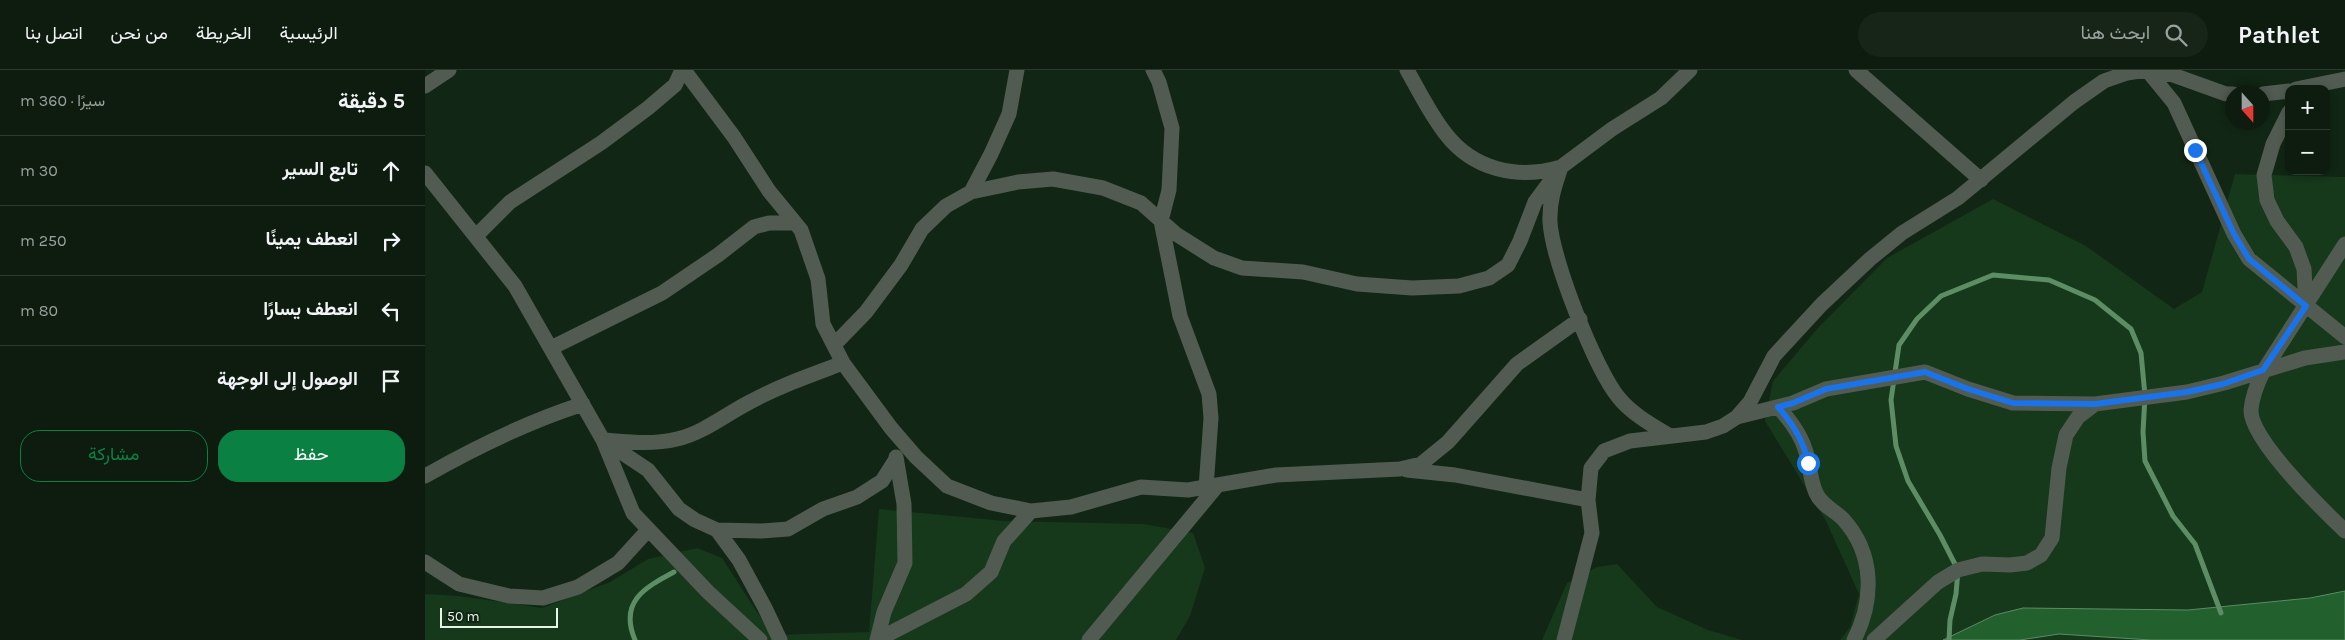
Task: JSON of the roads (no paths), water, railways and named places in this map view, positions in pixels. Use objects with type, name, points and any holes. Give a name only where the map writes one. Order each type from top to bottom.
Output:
[{"type":"street","points":[[425,86],[449,70]]},
{"type":"street","points":[[476,236],[510,202],[601,143],[648,108],[675,85],[683,70],[734,138],[769,191],[801,230],[818,279],[823,324],[843,363],[891,428],[916,457],[947,486],[991,503],[1031,511],[1071,507],[1141,487],[1189,490],[1276,475],[1400,470],[1455,475],[1588,500]]},
{"type":"street","points":[[971,192],[1009,114],[1017,70]]},
{"type":"street","points":[[1089,640],[1211,487],[1209,394],[1179,316],[1161,221],[1169,190],[1172,128],[1159,82],[1153,70]]},
{"type":"street","points":[[1407,70],[1445,133],[1472,159],[1510,173],[1544,172],[1561,167]]},
{"type":"street","points":[[834,345],[866,312],[901,265],[922,229],[946,206],[971,192],[1018,182],[1053,179],[1103,188],[1141,203],[1176,234],[1214,258],[1242,268],[1303,272],[1357,284],[1412,288],[1459,286],[1489,278],[1508,265],[1520,242],[1535,202],[1561,167],[1612,129],[1661,98],[1690,70]]},
{"type":"street","points":[[1857,70],[1981,180]]},
{"type":"street","points":[[2147,70],[2174,104],[2234,234],[2249,259],[2345,337]]},
{"type":"street","points":[[1564,640],[1592,533],[1588,500],[1591,468],[1604,451],[1630,441],[1706,432],[1723,426],[1737,417],[1750,402],[1774,356],[1822,304],[1870,259],[1902,233],[1958,198],[2074,102],[2104,81],[2127,73],[2147,70],[2173,75],[2225,93]]},
{"type":"street","points":[[2319,83],[2340,70]]},
{"type":"street","points":[[2312,85],[2345,79]]},
{"type":"street","points":[[2270,93],[2285,91]]},
{"type":"street","points":[[2285,120],[2273,144],[2264,175],[2267,200],[2277,221],[2296,247],[2304,269],[2306,306]]},
{"type":"street","points":[[1561,167],[1551,195],[1550,222],[1555,254],[1580,319],[1605,376],[1619,398],[1644,421],[1670,436]]},
{"type":"street","points":[[425,173],[515,286],[603,440],[633,513],[759,640]]},
{"type":"street","points":[[551,348],[662,293],[718,255],[754,227],[769,223],[795,223]]},
{"type":"street","points":[[2345,244],[2263,370],[2254,392],[2251,412],[2258,434],[2323,511],[2345,531]]},
{"type":"street","points":[[1400,470],[1421,464],[1449,442],[1517,364],[1580,319]]},
{"type":"street","points":[[1737,417],[1793,403],[1826,389],[1925,372],[1968,389],[2013,403],[2095,404],[2187,392],[2223,384],[2305,358],[2345,352]]},
{"type":"street","points":[[603,440],[649,444],[679,439],[715,423],[747,403],[793,381],[843,363]]},
{"type":"street","points":[[425,476],[501,435],[543,417],[583,404]]},
{"type":"street","points":[[1874,640],[1938,582],[1958,570],[1982,564],[2010,565],[2027,563],[2041,555],[2052,538],[2059,468],[2066,435],[2078,418],[2095,404]]},
{"type":"street","points":[[1778,407],[1793,423],[1806,451],[1816,494],[1825,505],[1843,519],[1857,538],[1867,564],[1869,594],[1863,622],[1854,640]]},
{"type":"street","points":[[877,640],[884,612],[905,563],[904,504],[891,428]]},
{"type":"street","points":[[603,440],[648,470],[679,509],[695,520],[717,530],[761,532],[788,529],[823,509],[857,497],[882,482],[896,459]]},
{"type":"street","points":[[877,640],[966,594],[991,572],[1004,541],[1031,511]]},
{"type":"street","points":[[425,562],[459,584],[509,596],[543,598],[578,586],[618,563],[648,530]]},
{"type":"street","points":[[717,530],[739,560],[780,640]]},
{"type":"street","points":[[623,574],[628,552]]},
{"type":"waterway","points":[[1949,640],[1950,620],[1956,594],[1958,570],[1908,481],[1896,446],[1891,400],[1899,345],[1917,319],[1941,296],[1993,275],[2049,280],[2095,300],[2131,329],[2141,353],[2145,396],[2143,432],[2145,461],[2173,516],[2195,544],[2221,613]]},
{"type":"waterway","points":[[635,640],[630,616],[632,606],[644,591],[674,572]]}]
